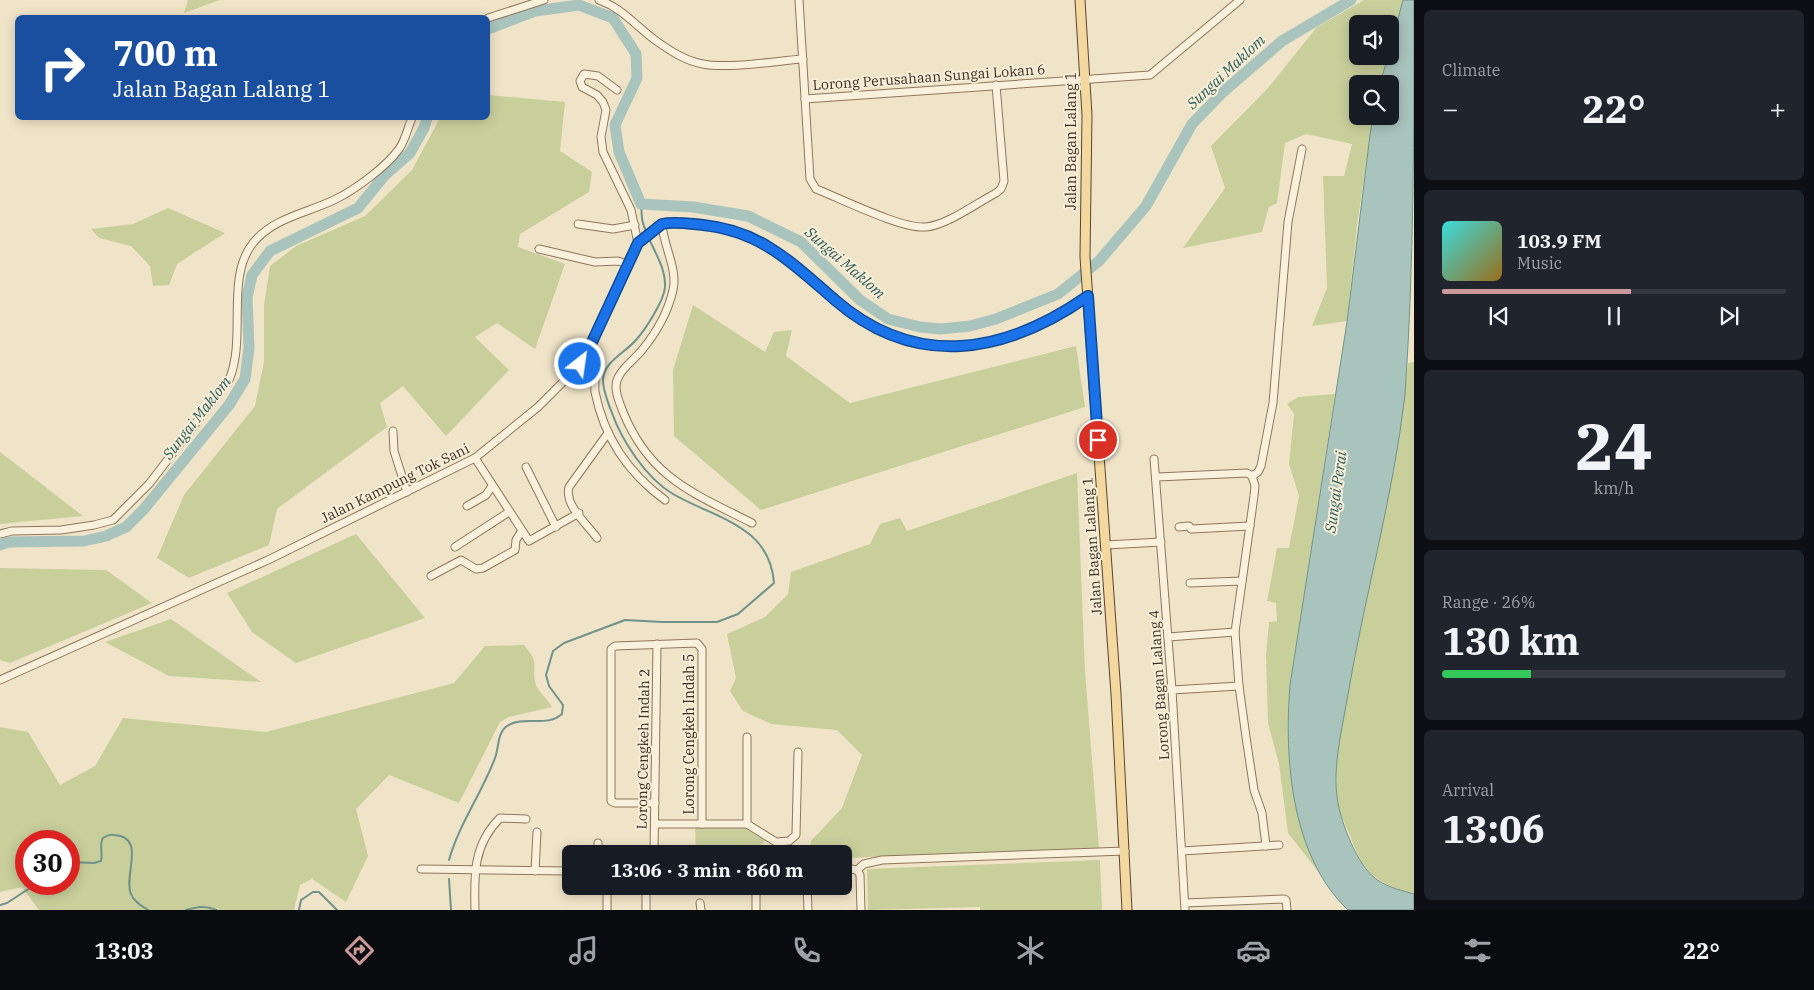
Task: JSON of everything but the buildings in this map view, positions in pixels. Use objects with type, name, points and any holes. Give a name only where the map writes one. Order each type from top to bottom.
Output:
[{"type":"main road","name":"Jalan Bagan Lalang 1","points":[[1080,0],[1087,115],[1084,208],[1086,257],[1106,545],[1127,910]]},
{"type":"street","points":[[490,17],[544,0]]},
{"type":"street","points":[[599,0],[609,4],[637,23],[646,33],[674,53],[703,64],[803,59]]},
{"type":"street","points":[[799,0],[810,179],[816,189],[906,225],[926,227],[940,223],[1001,189],[1004,181],[996,85]]},
{"type":"street","name":"Lorong Perusahaan Sungai Lokan 6","points":[[805,99],[1085,78],[1150,75],[1240,0]]},
{"type":"street","points":[[618,90],[592,74],[584,74],[580,81],[582,88],[597,95],[603,102],[606,110],[601,136],[603,152],[607,165],[626,197],[640,242]]},
{"type":"street","points":[[0,534],[12,531],[61,530],[94,525],[113,520],[128,507],[149,484],[229,380],[236,364],[238,340],[237,293],[241,268],[252,244],[268,230],[296,213],[336,199],[366,180],[399,149],[411,120]]},
{"type":"street","points":[[1252,476],[1258,472],[1261,466],[1272,403],[1285,245],[1302,149]]},
{"type":"street","points":[[578,224],[613,229],[635,225]]},
{"type":"street","points":[[752,523],[701,498],[670,478],[634,436],[616,395],[618,377],[642,350],[659,325],[674,289],[674,277],[658,225],[716,226],[741,232],[792,261],[835,300],[870,326],[896,338],[934,345],[967,346],[1004,339],[1052,318],[1088,294]]},
{"type":"street","name":"Jalan Kampung Tok Sani","points":[[0,680],[268,560],[475,458],[538,407],[573,372],[586,355],[627,264],[640,242],[658,225]]},
{"type":"street","points":[[539,249],[595,262],[618,261],[627,264]]},
{"type":"street","points":[[586,355],[594,358],[596,362],[594,387],[608,433],[615,448],[639,478],[665,500]]},
{"type":"street","points":[[393,431],[394,450],[407,492]]},
{"type":"street","points":[[597,538],[569,501],[569,487],[608,433]]},
{"type":"street","points":[[475,458],[521,532],[529,541],[579,514]]},
{"type":"street","name":"Lorong Bagan Lalang 4","points":[[1154,459],[1157,477],[1172,690],[1185,906]]},
{"type":"street","points":[[526,468],[556,527]]},
{"type":"street","points":[[1157,477],[1247,473],[1252,476],[1255,486],[1235,632],[1239,686],[1254,790],[1262,813],[1266,846]]},
{"type":"street","points":[[467,506],[486,495],[492,486]]},
{"type":"street","points":[[455,547],[509,512]]},
{"type":"street","points":[[1179,527],[1189,526],[1191,529],[1250,526]]},
{"type":"street","points":[[431,576],[461,560],[476,569],[483,568],[515,550],[516,540],[521,532]]},
{"type":"street","points":[[1106,545],[1161,542]]},
{"type":"street","points":[[1190,583],[1242,581]]},
{"type":"street","points":[[1168,636],[1235,632]]},
{"type":"street","points":[[654,802],[615,803],[611,801],[610,655],[612,647],[657,644]]},
{"type":"street","name":"Lorong Cengkeh Indah 5","points":[[657,644],[699,644],[702,649],[702,824]]},
{"type":"street","name":"Lorong Cengkeh Indah 2","points":[[654,845],[657,644]]},
{"type":"street","points":[[1172,690],[1239,686]]},
{"type":"street","points":[[748,737],[748,824]]},
{"type":"street","points":[[655,824],[748,824],[776,842],[789,841],[796,835],[798,752]]},
{"type":"street","points":[[475,910],[474,870],[488,830],[500,818],[526,819]]},
{"type":"street","points":[[535,871],[537,832]]},
{"type":"street","points":[[1182,851],[1279,845]]},
{"type":"street","points":[[852,869],[857,870],[864,864],[882,860],[1125,851]]},
{"type":"street","points":[[421,870],[562,871]]},
{"type":"street","points":[[857,870],[860,875],[861,910]]},
{"type":"street","points":[[607,895],[607,910]]},
{"type":"street","points":[[646,895],[646,910]]},
{"type":"street","points":[[756,895],[756,910]]},
{"type":"street","points":[[807,895],[808,910]]},
{"type":"street","points":[[1185,906],[1235,900],[1284,899],[1286,900],[1287,910]]},
{"type":"street","points":[[1235,900],[1236,910]]},
{"type":"green space","points":[[188,0],[220,0],[184,13]]},
{"type":"green space","points":[[1364,0],[1403,0],[1399,15],[1349,15],[1349,65],[1385,65],[1383,75],[1349,75],[1349,125],[1372,125],[1357,226],[1347,321],[1312,326],[1327,288],[1323,176],[1344,176],[1352,144],[1306,134],[1285,143],[1277,203],[1269,207],[1262,232],[1183,248],[1225,188],[1211,146],[1268,88],[1317,27]]},
{"type":"green space","points":[[490,95],[565,102],[560,151],[592,172],[589,192],[520,234],[518,247],[565,264],[535,349],[497,323],[475,337],[509,370],[446,436],[403,386],[380,403],[387,427],[277,509],[269,545],[189,578],[157,558],[184,495],[255,406],[264,362],[264,305],[270,266],[296,246],[365,216],[412,170],[439,120],[490,120]]},
{"type":"green space","points":[[168,208],[225,233],[177,264],[169,285],[153,286],[150,266],[131,246],[99,238],[91,229],[133,224]]},
{"type":"green space","points":[[693,305],[765,352],[774,332],[792,330],[786,356],[850,403],[1076,346],[1085,407],[761,510],[674,436],[673,370]]},
{"type":"green space","points":[[1414,362],[1414,894],[1379,880],[1365,867],[1354,847],[1338,805],[1337,759],[1344,709],[1389,489],[1408,363]]},
{"type":"green space","points":[[1335,394],[1290,685],[1288,711],[1290,760],[1297,805],[1311,851],[1321,875],[1288,833],[1279,764],[1268,723],[1266,656],[1269,622],[1277,621],[1276,603],[1267,601],[1277,548],[1289,548],[1299,496],[1289,464],[1294,414],[1287,404],[1298,397]]},
{"type":"green space","points":[[0,452],[83,516],[0,524]]},
{"type":"green space","points":[[1077,473],[1085,671],[1099,848],[852,858],[852,845],[810,845],[811,841],[842,808],[862,755],[837,730],[771,724],[743,711],[730,691],[736,678],[727,634],[765,617],[788,594],[791,572],[870,544],[880,524],[900,518],[907,531]]},
{"type":"green space","points":[[356,534],[425,618],[296,663],[252,632],[227,593]]},
{"type":"green space","points":[[0,568],[106,570],[152,603],[10,663],[0,660]]},
{"type":"green space","points":[[171,619],[261,682],[169,676],[105,642]]},
{"type":"green space","points":[[524,645],[533,657],[536,685],[552,707],[509,717],[500,722],[459,803],[389,775],[356,809],[368,856],[346,902],[312,879],[300,885],[294,910],[39,910],[28,895],[80,895],[80,830],[15,830],[15,889],[0,892],[0,727],[28,732],[60,785],[95,766],[123,718],[266,732],[454,683],[485,646]]},
{"type":"green space","points":[[695,826],[746,826],[768,839],[760,845],[696,845]]},
{"type":"green space","points":[[1100,860],[1102,910],[980,910],[980,907],[868,910],[867,869]]},
{"type":"water","name":"Sungai Perai","points":[[1403,0],[1414,0],[1412,247],[1405,395],[1386,510],[1342,726],[1336,782],[1341,817],[1359,858],[1379,881],[1414,894],[1414,910],[1348,910],[1329,888],[1314,862],[1303,835],[1295,805],[1291,774],[1288,714],[1290,685],[1347,322],[1372,125],[1399,125],[1399,75],[1383,75],[1385,65],[1399,65],[1399,15]]},
{"type":"waterway","name":"Sungai Maklom","points":[[490,28],[535,11],[579,5],[613,18],[636,54],[637,78],[615,125],[619,152],[641,204],[693,207],[748,216],[801,242],[860,300],[888,319],[920,327],[941,329],[970,326],[996,319],[1058,294],[1099,261],[1146,206],[1192,124],[1223,92],[1282,41],[1351,0]]},
{"type":"waterway","name":"Sungai Maklom","points":[[0,545],[8,542],[84,541],[106,536],[126,527],[144,509],[229,405],[245,379],[249,348],[247,297],[252,275],[270,251],[358,208],[385,175],[410,153],[426,120]]},
{"type":"waterway","points":[[449,860],[453,847],[490,771],[501,733],[504,729],[521,721],[549,720],[562,714],[563,705],[549,686],[546,675],[553,651],[564,643],[625,620],[717,622],[738,614],[774,583],[770,564],[762,548],[751,536],[722,517],[673,494],[653,479],[629,447],[616,424],[607,401],[603,380],[607,368],[636,340],[654,315],[664,293],[665,279],[663,270],[643,223],[641,204]]},
{"type":"waterway","points":[[80,862],[94,863],[101,861],[101,843],[103,838],[111,835],[124,837],[129,842],[132,850],[129,886],[131,894],[136,902],[148,910]]},
{"type":"waterway","points":[[449,879],[451,910]]},
{"type":"waterway","points":[[299,910],[301,900],[313,892],[319,892],[337,910]]},
{"type":"waterway","points":[[0,905],[19,895]]},
{"type":"waterway","points":[[186,910],[201,907],[216,910]]},
{"type":"route","points":[[580,364],[605,316],[638,243],[655,227],[668,222],[716,226],[741,232],[792,261],[835,300],[870,326],[896,338],[934,345],[967,346],[1004,339],[1052,318],[1088,296],[1098,440]]}]
